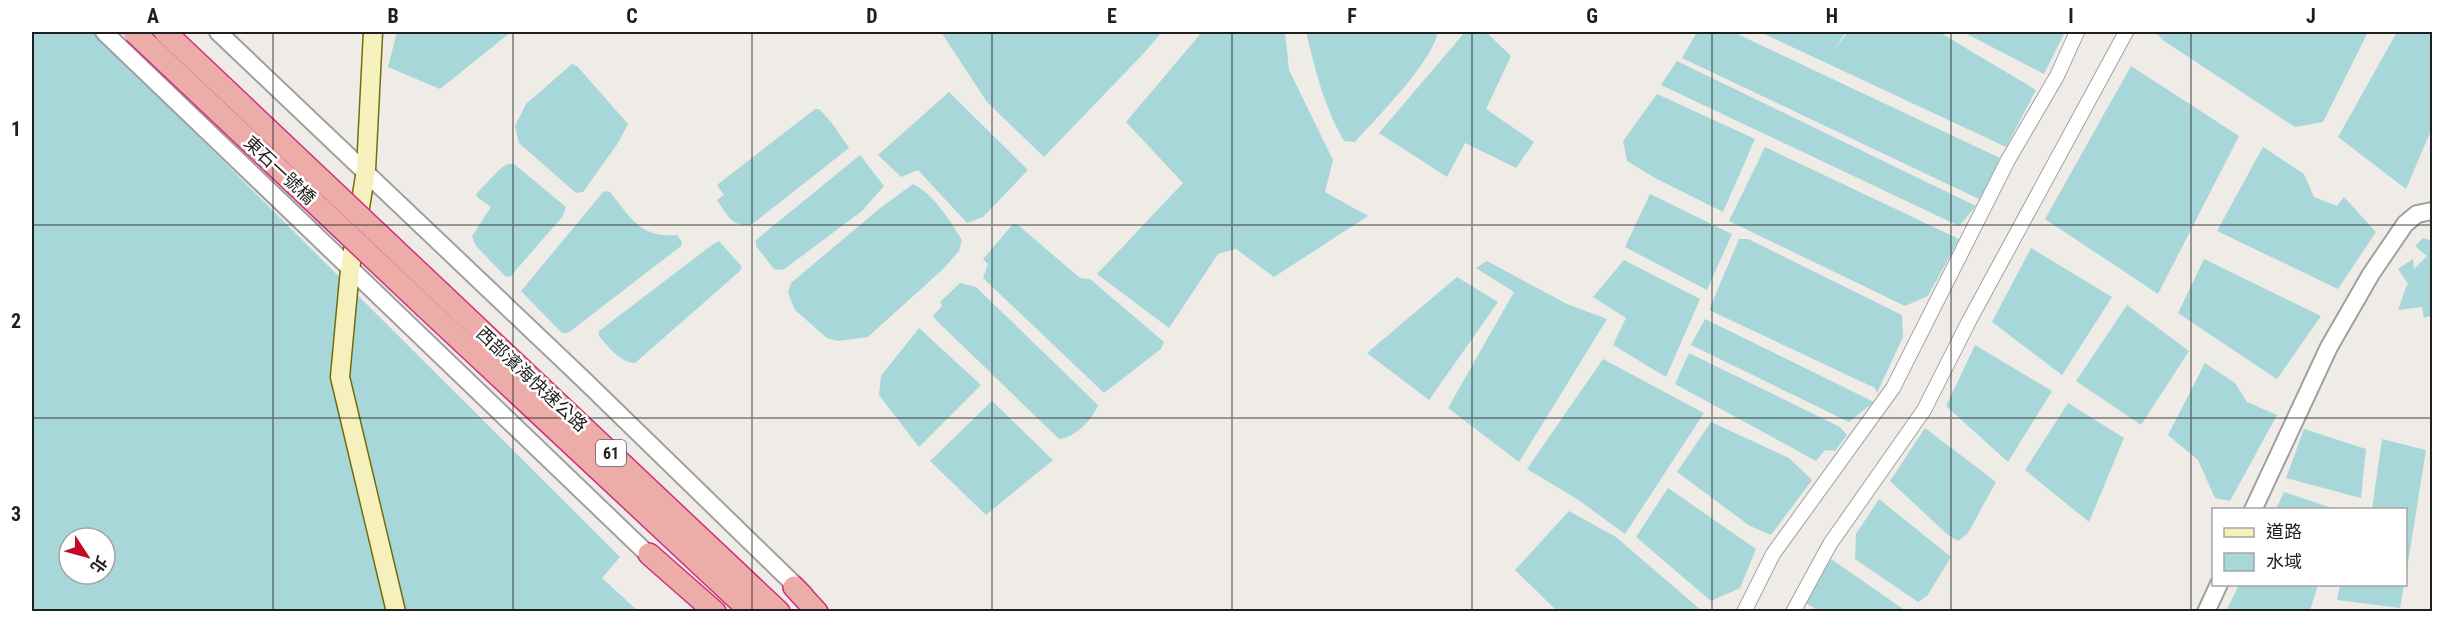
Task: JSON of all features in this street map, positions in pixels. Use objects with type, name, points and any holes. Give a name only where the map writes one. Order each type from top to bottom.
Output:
[{"type":"highway","name":"東石一號橋","points":[[134,32],[426,308]]},
{"type":"highway","name":"東石一號橋","points":[[165,32],[442,294]]},
{"type":"highway","name":"西部濱海快速公路","points":[[442,294],[779,612]]},
{"type":"highway","name":"西部濱海快速公路","points":[[426,308],[751,612]]},
{"type":"highway","points":[[649,555],[715,612]]},
{"type":"highway","points":[[794,587],[817,612]]},
{"type":"main road","points":[[373,32],[366,170],[350,269],[340,377],[396,612]]},
{"type":"street","points":[[104,32],[649,555],[702,612]]},
{"type":"street","points":[[218,32],[366,170],[583,379],[794,587],[826,612]]},
{"type":"street","points":[[1744,612],[1773,554],[1893,388],[2008,160],[2057,76],[2077,32]]},
{"type":"street","points":[[1793,612],[1830,544],[1924,410],[1969,321],[2126,32]]},
{"type":"street","points":[[2254,508],[2329,346],[2370,274],[2405,224],[2417,214],[2433,211]]},
{"type":"street","points":[[2206,612],[2219,586]]},
{"type":"water","points":[[32,32],[93,32],[105,43],[620,557],[602,578],[638,611],[32,611]]},
{"type":"water","points":[[397,32],[511,32],[440,89],[388,67]]},
{"type":"water","points":[[941,32],[1162,32],[1044,157],[987,102]]},
{"type":"water","points":[[1202,32],[1285,32],[1289,70],[1333,160],[1325,192],[1368,216],[1274,277],[1236,249],[1218,254],[1169,328],[1097,274],[1183,183],[1126,122]]},
{"type":"water","points":[[1306,32],[1438,32],[1433,45],[1415,74],[1355,142],[1344,141],[1331,115]]},
{"type":"water","points":[[1465,32],[1486,32],[1511,56],[1486,109],[1534,142],[1516,168],[1465,143],[1447,177],[1379,133]]},
{"type":"water","points":[[1697,32],[1733,32],[2000,158],[1981,200],[1682,58]]},
{"type":"water","points":[[1760,32],[1846,32],[1834,50],[1848,32],[1939,32],[2036,90],[2006,147]]},
{"type":"water","points":[[1963,32],[2065,32],[2044,74]]},
{"type":"water","points":[[2155,32],[2368,32],[2323,122],[2295,127],[2164,41]]},
{"type":"water","points":[[2397,32],[2432,32],[2432,128],[2406,189],[2338,137]]},
{"type":"water","points":[[1677,61],[1976,206],[1959,226],[1661,85]]},
{"type":"water","points":[[572,64],[577,66],[628,124],[618,143],[583,192],[576,193],[519,143],[515,126],[526,104]]},
{"type":"water","points":[[2131,66],[2239,136],[2158,294],[2045,219]]},
{"type":"water","points":[[949,92],[1028,170],[983,217],[967,223],[918,170],[901,177],[878,155]]},
{"type":"water","points":[[1657,94],[1755,139],[1723,212],[1655,178],[1627,161],[1623,141]]},
{"type":"water","points":[[815,109],[819,109],[832,123],[849,148],[751,225],[735,222],[717,200],[724,195],[717,185]]},
{"type":"water","points":[[1765,147],[1959,239],[1928,296],[1905,306],[1729,221]]},
{"type":"water","points":[[2263,147],[2304,174],[2314,197],[2337,206],[2344,197],[2376,232],[2338,289],[2217,231]]},
{"type":"water","points":[[860,155],[884,186],[862,211],[783,270],[774,269],[756,246],[756,240]]},
{"type":"water","points":[[514,164],[566,207],[563,216],[510,277],[505,276],[476,246],[472,236],[491,207],[476,194],[501,168]]},
{"type":"water","points":[[913,184],[935,201],[947,216],[962,240],[959,251],[943,269],[868,337],[838,341],[827,338],[795,310],[788,293],[791,283],[879,209]]},
{"type":"water","points":[[604,191],[610,192],[631,218],[645,230],[664,235],[677,235],[682,242],[681,246],[568,333],[562,333],[521,291]]},
{"type":"water","points":[[1650,194],[1732,234],[1707,290],[1625,247]]},
{"type":"water","points":[[1013,224],[1018,225],[1080,278],[1090,279],[1164,342],[1161,349],[1104,393],[983,278],[988,264],[983,259]]},
{"type":"water","points":[[2423,238],[2432,241],[2432,315],[2424,318],[2422,307],[2398,310],[2408,284],[2398,269],[2413,259],[2414,269],[2427,256],[2415,246]]},
{"type":"water","points":[[1739,239],[1748,239],[1902,315],[1903,337],[1877,393],[1875,388],[1709,310]]},
{"type":"water","points":[[719,241],[742,267],[740,271],[635,363],[624,360],[599,336],[599,331]]},
{"type":"water","points":[[2031,248],[2112,297],[2062,375],[1992,322]]},
{"type":"water","points":[[2204,259],[2321,316],[2277,379],[2178,313]]},
{"type":"water","points":[[1624,260],[1700,299],[1666,377],[1613,345],[1626,318],[1593,297]]},
{"type":"water","points":[[1487,261],[1567,304],[1607,319],[1519,462],[1448,408],[1514,292],[1476,268]]},
{"type":"water","points":[[1457,277],[1498,302],[1429,400],[1367,353]]},
{"type":"water","points":[[960,283],[976,287],[1098,405],[1088,422],[1071,435],[1059,439],[936,320],[933,316],[942,306],[940,302]]},
{"type":"water","points":[[2127,305],[2189,351],[2141,425],[2076,381]]},
{"type":"water","points":[[1705,319],[1874,402],[1849,422],[1691,345]]},
{"type":"water","points":[[919,328],[981,385],[919,447],[879,395],[881,376]]},
{"type":"water","points":[[1975,345],[2052,391],[2008,462],[1946,406]]},
{"type":"water","points":[[1689,353],[1840,427],[1847,435],[1835,451],[1825,450],[1816,461],[1675,384]]},
{"type":"water","points":[[1603,359],[1704,413],[1625,534],[1577,499],[1527,469]]},
{"type":"water","points":[[2205,363],[2235,383],[2247,402],[2277,415],[2230,501],[2215,498],[2198,460],[2168,435]]},
{"type":"water","points":[[992,401],[1053,460],[986,515],[930,461]]},
{"type":"water","points":[[2068,403],[2124,438],[2089,522],[2025,470]]},
{"type":"water","points":[[1711,422],[1789,458],[1812,480],[1771,535],[1750,526],[1677,472]]},
{"type":"water","points":[[1925,428],[1996,482],[1968,533],[1958,541],[1948,535],[1890,481]]},
{"type":"water","points":[[2304,429],[2366,449],[2361,498],[2286,478]]},
{"type":"water","points":[[2382,439],[2426,450],[2407,569],[2407,508],[2372,508]]},
{"type":"water","points":[[1668,488],[1756,549],[1740,588],[1711,601],[1636,537]]},
{"type":"water","points":[[2284,492],[2332,508],[2276,508]]},
{"type":"water","points":[[1879,499],[1951,557],[1927,596],[1918,602],[1855,559],[1856,534]]},
{"type":"water","points":[[1569,511],[1616,537],[1702,611],[1557,611],[1515,570]]},
{"type":"water","points":[[1831,559],[1906,611],[1819,611],[1806,603]]},
{"type":"water","points":[[2238,586],[2318,586],[2310,611],[2226,611]]},
{"type":"water","points":[[2340,586],[2404,586],[2400,608],[2337,600]]}]
